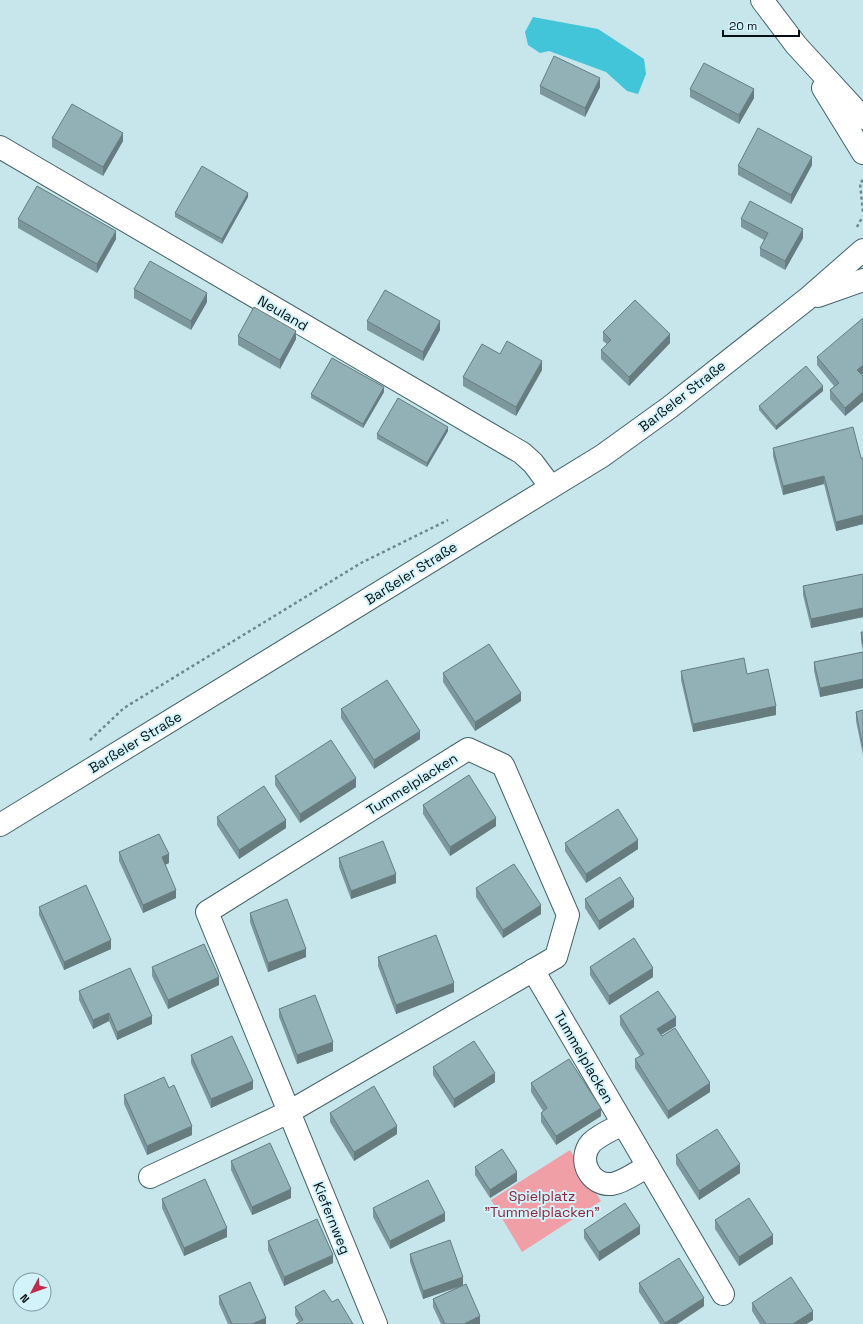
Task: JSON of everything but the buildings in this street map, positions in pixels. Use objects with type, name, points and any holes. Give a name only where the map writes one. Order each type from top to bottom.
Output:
[{"type":"street","points":[[762,0],[796,44],[863,118]]},
{"type":"street","points":[[796,44],[863,153]]},
{"type":"street","name":"Neuland","points":[[2,149],[522,453],[533,463],[551,487]]},
{"type":"street","name":"Barßeler Straße","points":[[0,825],[602,456],[670,407],[807,299],[863,250]]},
{"type":"street","name":"Barßeler Straße","points":[[807,299],[863,280]]},
{"type":"street","name":"Tummelplacken","points":[[207,912],[468,749],[503,764],[568,915],[556,957],[289,1112]]},
{"type":"street","name":"Kiefernweg","points":[[207,912],[376,1324]]},
{"type":"street","name":"Tummelplacken","points":[[533,970],[723,1294]]},
{"type":"street","points":[[150,1177],[289,1112]]},
{"type":"street","points":[[623,1124],[593,1142],[588,1147],[585,1154],[587,1170],[597,1181],[604,1184],[613,1184],[648,1166]]},
{"type":"path","points":[[863,180],[860,183],[863,213]]},
{"type":"path","points":[[89,740],[124,708],[244,636],[361,563],[455,517]]},
{"type":"green space","name":"Spielplatz \"Tummelplacken\"","points":[[570,1150],[601,1201],[522,1252],[491,1200]]},
{"type":"water","points":[[533,17],[598,29],[644,59],[646,74],[638,94],[627,91],[606,72],[549,51],[540,53],[528,45],[525,32]]}]
